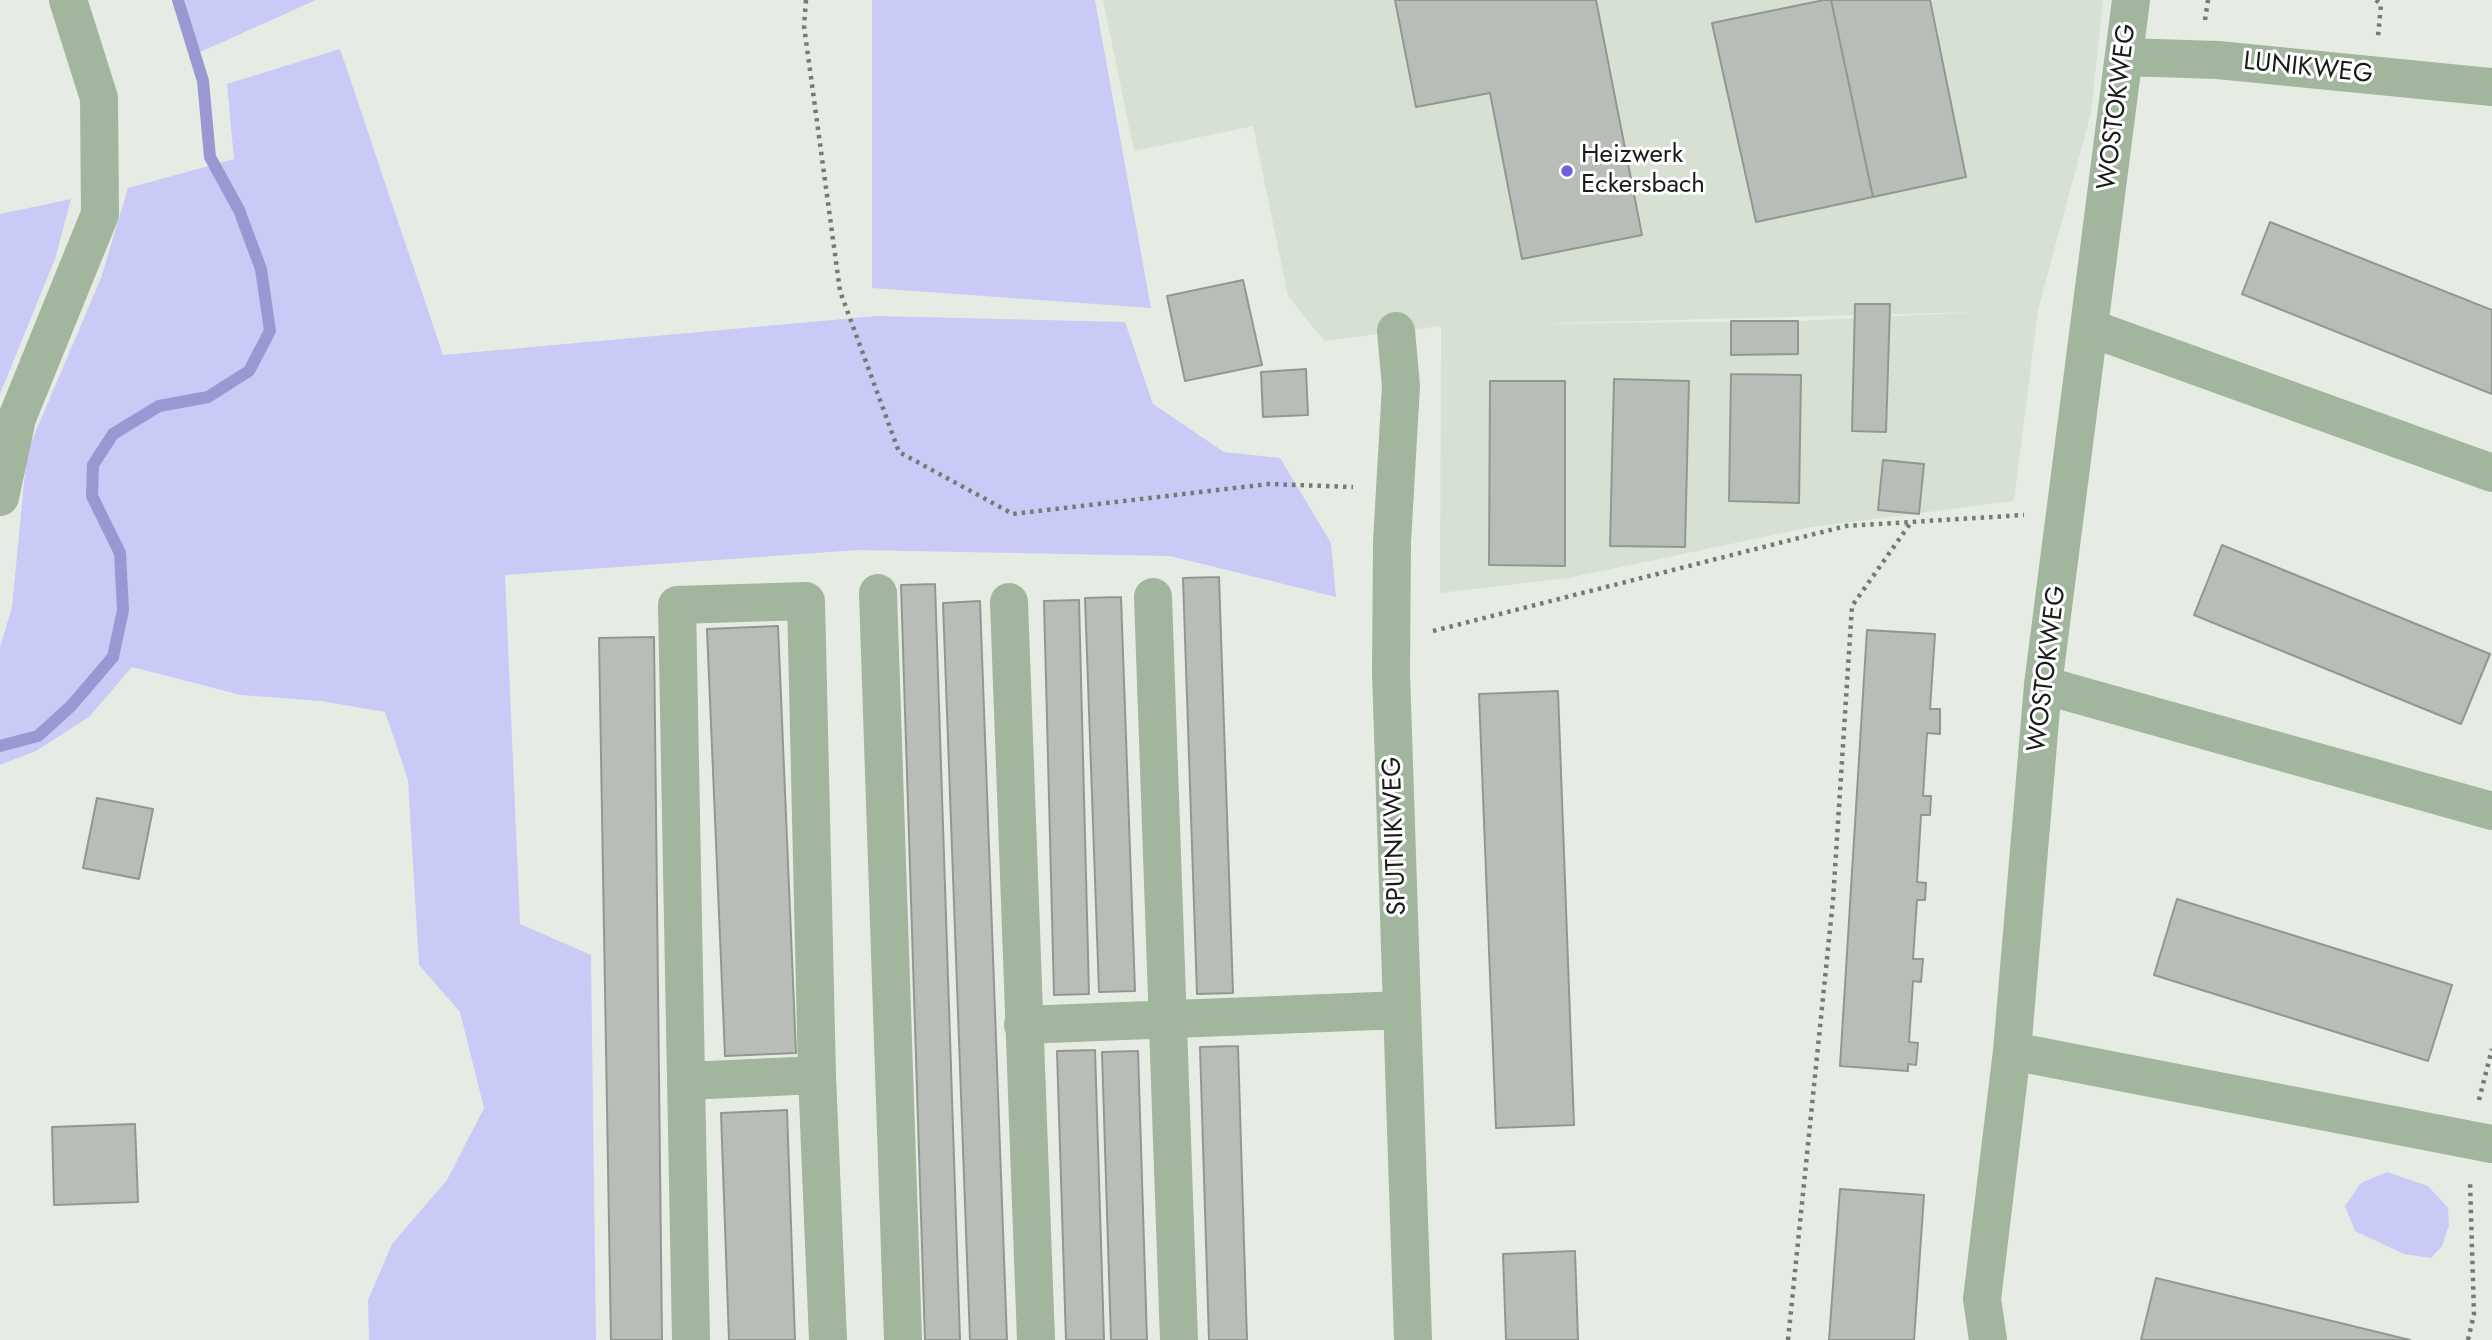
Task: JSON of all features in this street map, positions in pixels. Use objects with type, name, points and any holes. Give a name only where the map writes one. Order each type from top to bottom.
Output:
[{"type":"street","points":[[0,497],[17,418],[100,214],[99,98],[68,0]]},
{"type":"street","name":"WOSTOKWEG","points":[[1988,1340],[1982,1299],[2012,1051],[2043,685],[2131,0]]},
{"type":"street","name":"LUNIKWEG","points":[[2124,57],[2218,60],[2492,87]]},
{"type":"street","points":[[2090,328],[2492,473]]},
{"type":"street","name":"SPUTNIKWEG","points":[[1396,331],[1401,386],[1391,636],[1413,1340]]},
{"type":"street","points":[[878,593],[904,1340]]},
{"type":"street","points":[[1153,597],[1179,1340]]},
{"type":"street","points":[[691,1340],[677,605],[806,601],[817,1075],[828,1340]]},
{"type":"street","points":[[1009,602],[1036,1340]]},
{"type":"street","points":[[2043,685],[2492,811]]},
{"type":"street","points":[[1023,1025],[1168,1017],[1402,1010]]},
{"type":"street","points":[[2012,1051],[2480,1141]]},
{"type":"street","points":[[687,1081],[817,1075]]},
{"type":"path","points":[[806,0],[804,26],[840,291],[900,452],[1013,514],[1269,484],[1395,488]]},
{"type":"path","points":[[1391,636],[1448,629],[1846,526],[2067,513]]},
{"type":"path","points":[[1788,1340],[1832,900],[1852,606],[1912,521]]},
{"type":"path","points":[[2468,1340],[2474,1314],[2480,1141],[2492,1048]]},
{"type":"shaded area","points":[[185,0],[316,0],[198,53]]},
{"type":"shaded area","points":[[872,0],[1095,0],[1151,308],[872,288]]},
{"type":"shaded area","points":[[1103,0],[2103,0],[2091,113],[2038,310],[2014,501],[1812,527],[1568,578],[1440,593],[1441,326],[1324,341],[1288,296],[1253,126],[1134,151]],"holes":[[[1977,312],[1798,321],[1523,324]]]},
{"type":"shaded area","points":[[340,49],[443,355],[877,316],[1125,322],[1153,404],[1224,452],[1280,458],[1331,543],[1336,597],[1170,556],[858,550],[505,575],[520,924],[591,955],[596,1340],[369,1340],[368,1300],[392,1244],[447,1180],[484,1108],[460,1012],[419,965],[408,780],[385,712],[321,701],[241,695],[132,667],[89,717],[36,751],[0,765],[0,647],[12,607],[27,452],[101,278],[128,188],[234,159],[227,84]]},
{"type":"shaded area","points":[[71,199],[55,259],[0,394],[0,214]]},
{"type":"shaded area","points":[[2387,1172],[2428,1186],[2448,1208],[2449,1225],[2442,1246],[2431,1258],[2404,1254],[2355,1231],[2345,1206],[2361,1183]]},
{"type":"building","name":"Heizwerk Eckersbach","points":[[1395,0],[1596,0],[1642,235],[1522,259],[1490,93],[1416,107]]},
{"type":"building","points":[[1831,0],[1873,197],[1756,222],[1712,23]]},
{"type":"building","points":[[1831,0],[1930,0],[1966,177],[1873,197]]},
{"type":"building","points":[[2270,222],[2492,310],[2492,394],[2242,294]]},
{"type":"building","points":[[1243,280],[1262,365],[1185,381],[1167,296]]},
{"type":"building","points":[[1855,304],[1890,304],[1886,432],[1852,431]]},
{"type":"building","points":[[1731,321],[1798,321],[1798,354],[1731,355]]},
{"type":"building","points":[[1306,369],[1308,415],[1263,417],[1261,372]]},
{"type":"building","points":[[1731,374],[1801,375],[1799,503],[1729,501]]},
{"type":"building","points":[[1614,379],[1689,381],[1685,547],[1610,546]]},
{"type":"building","points":[[1490,381],[1565,381],[1565,566],[1489,565]]},
{"type":"building","points":[[1883,460],[1924,464],[1919,514],[1878,510]]},
{"type":"building","points":[[2222,545],[2490,654],[2461,724],[2194,615]]},
{"type":"building","points":[[1219,577],[1233,993],[1197,994],[1183,578]]},
{"type":"building","points":[[935,584],[960,1340],[925,1340],[901,585]]},
{"type":"building","points":[[1121,597],[1135,991],[1099,992],[1085,598]]},
{"type":"building","points":[[1079,600],[1089,994],[1054,995],[1044,601]]},
{"type":"building","points":[[980,601],[1007,1340],[970,1340],[943,603]]},
{"type":"building","points":[[778,626],[796,1053],[725,1056],[707,629]]},
{"type":"building","points":[[1867,630],[1935,634],[1930,709],[1940,709],[1940,734],[1927,733],[1923,796],[1931,796],[1930,815],[1921,815],[1917,882],[1926,883],[1925,900],[1917,900],[1913,959],[1923,959],[1921,982],[1913,981],[1909,1042],[1918,1043],[1916,1065],[1908,1064],[1908,1071],[1840,1066]]},
{"type":"building","points":[[654,637],[662,1340],[611,1340],[599,638]]},
{"type":"building","points":[[1558,691],[1574,1125],[1496,1128],[1479,694]]},
{"type":"building","points":[[97,798],[153,809],[139,879],[83,868]]},
{"type":"building","points":[[2177,899],[2452,985],[2428,1061],[2154,975]]},
{"type":"building","points":[[1238,1046],[1247,1340],[1209,1340],[1200,1047]]},
{"type":"building","points":[[1095,1050],[1104,1340],[1066,1340],[1057,1051]]},
{"type":"building","points":[[1138,1051],[1147,1340],[1111,1340],[1102,1052]]},
{"type":"building","points":[[787,1110],[795,1340],[729,1340],[721,1113]]},
{"type":"building","points":[[135,1124],[138,1202],[54,1205],[52,1127]]},
{"type":"building","points":[[1840,1189],[1924,1195],[1914,1340],[1829,1340]]},
{"type":"building","points":[[1575,1251],[1578,1340],[1506,1340],[1503,1254]]},
{"type":"building","points":[[2156,1278],[2410,1340],[2141,1340]]},
{"type":"waterway","points":[[0,746],[38,736],[71,706],[113,657],[123,610],[120,553],[92,496],[93,465],[113,434],[159,406],[208,397],[249,371],[270,331],[261,269],[239,210],[210,157],[203,81],[178,0]]},
{"type":"place","name":"Heizwerk Eckersbach","points":[[1567,171]]}]
